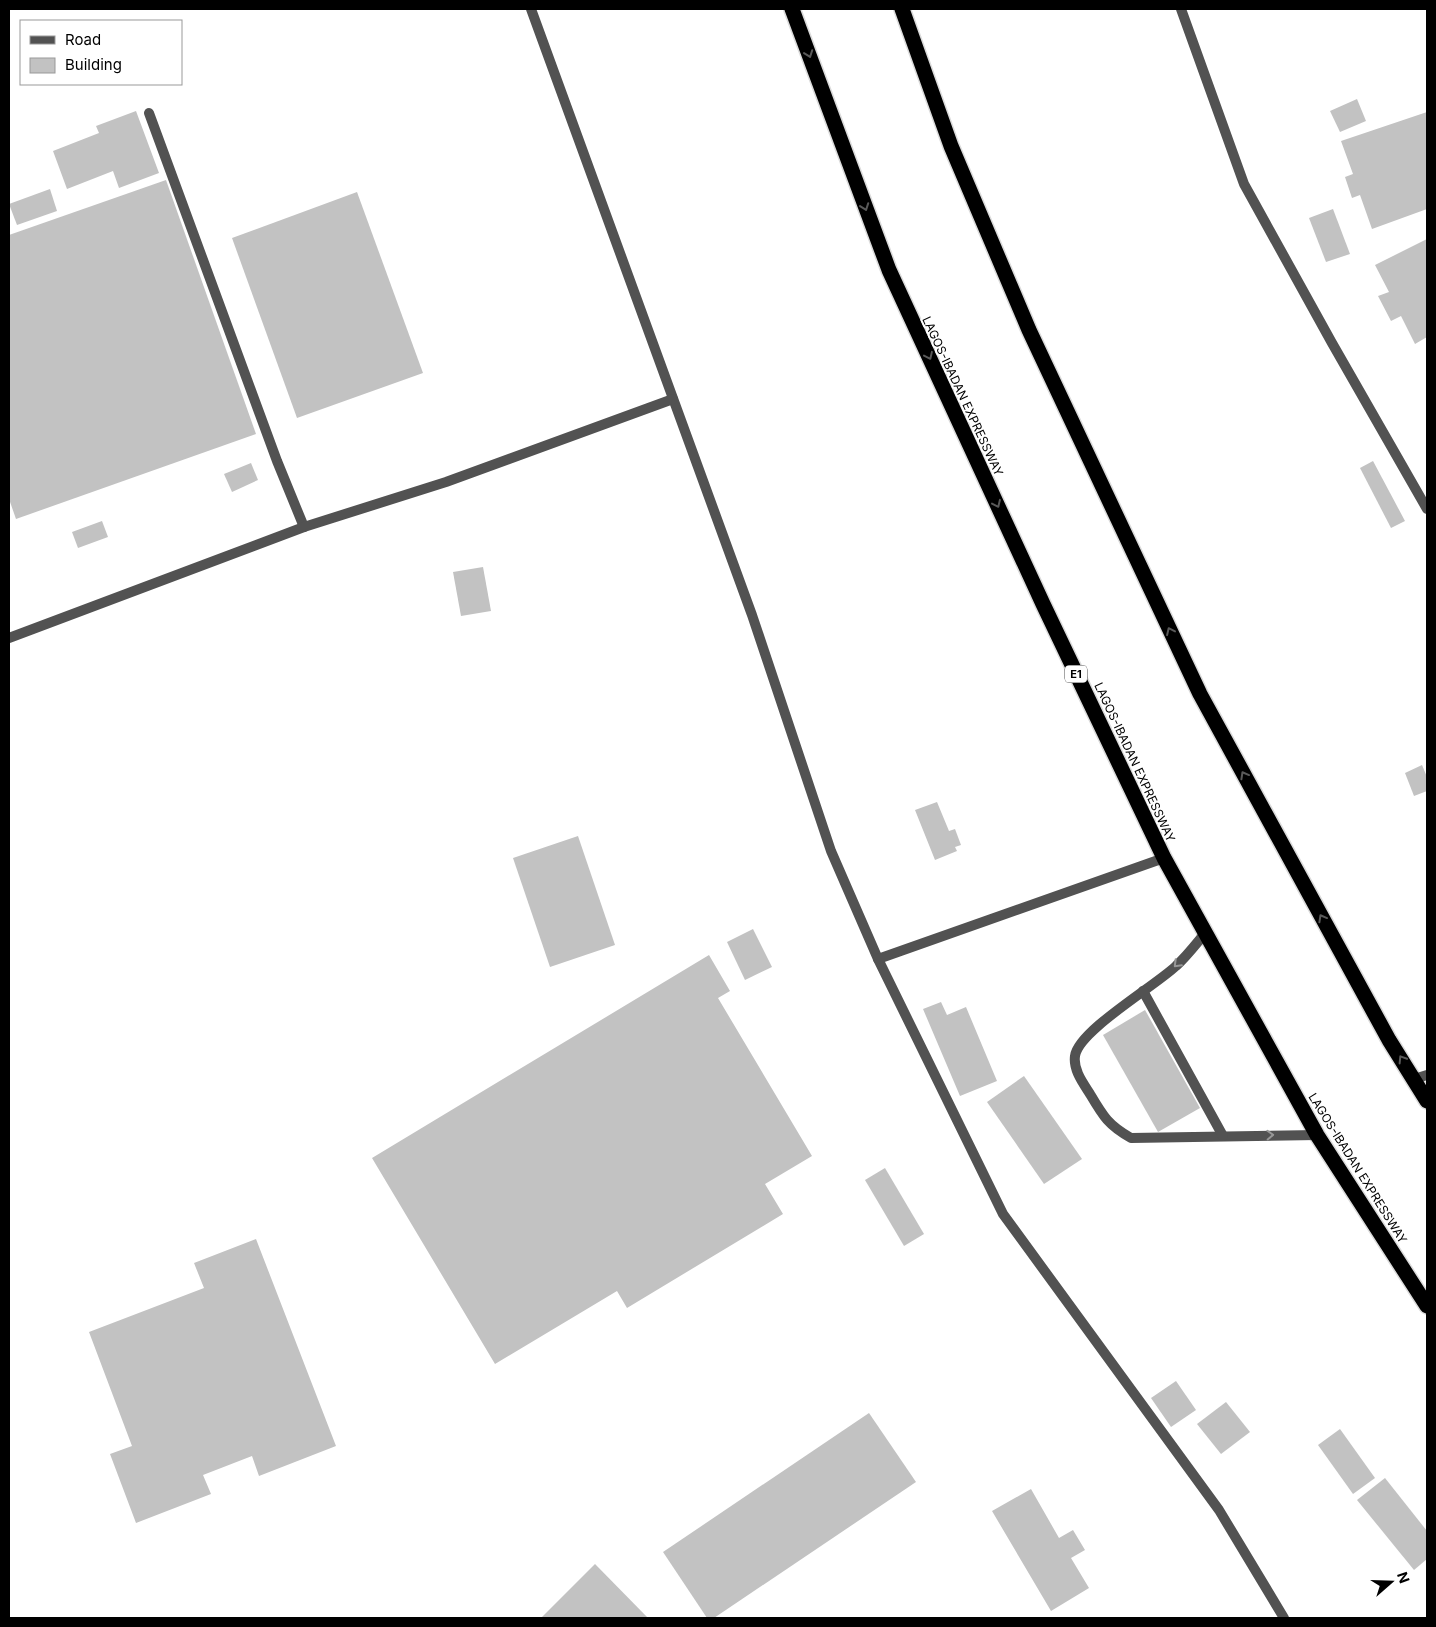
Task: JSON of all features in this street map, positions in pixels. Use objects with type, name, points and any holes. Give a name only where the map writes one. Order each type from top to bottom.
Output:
[{"type":"highway","name":"LAGOS-IBADAN EXPRESSWAY","points":[[792,9],[889,270],[1043,604],[1164,858],[1318,1135],[1427,1306]]},
{"type":"highway","points":[[902,9],[951,146],[1029,330],[1200,694],[1389,1040],[1421,1077],[1427,1101]]},
{"type":"street","points":[[531,9],[752,615],[831,851],[878,959],[1003,1214],[1219,1510],[1284,1618]]},
{"type":"street","points":[[1181,9],[1244,184],[1427,509]]},
{"type":"street","points":[[149,114],[277,461],[304,527]]},
{"type":"street","points":[[9,638],[304,527],[446,482],[674,399]]},
{"type":"street","points":[[878,959],[1164,858]]},
{"type":"street","points":[[1206,932],[1176,966],[1109,1017],[1078,1045],[1075,1056],[1075,1068],[1104,1118],[1116,1130],[1131,1138],[1318,1135]]},
{"type":"street","points":[[1143,991],[1223,1136]]},
{"type":"building","points":[[1357,99],[1366,121],[1340,132],[1330,111]]},
{"type":"building","points":[[136,111],[159,173],[119,188],[113,171],[67,189],[53,151],[99,133],[96,126]]},
{"type":"building","points":[[1427,112],[1427,209],[1372,229],[1360,195],[1352,198],[1345,177],[1353,174],[1341,141]]},
{"type":"building","points":[[166,180],[256,434],[16,519],[9,499],[9,235]]},
{"type":"building","points":[[50,189],[57,211],[17,225],[9,204]]},
{"type":"building","points":[[357,192],[423,373],[297,418],[232,238]]},
{"type":"building","points":[[1333,209],[1350,254],[1326,262],[1309,218]]},
{"type":"building","points":[[1427,239],[1427,337],[1415,344],[1401,316],[1391,321],[1378,296],[1389,292],[1375,265]]},
{"type":"building","points":[[1373,461],[1405,521],[1391,528],[1360,468]]},
{"type":"building","points":[[251,463],[258,480],[232,492],[224,474]]},
{"type":"building","points":[[102,521],[108,537],[78,548],[72,532]]},
{"type":"building","points":[[483,567],[491,611],[461,616],[453,572]]},
{"type":"building","points":[[1422,765],[1427,777],[1427,791],[1414,796],[1405,773]]},
{"type":"building","points":[[937,802],[949,831],[955,829],[961,845],[955,847],[957,851],[935,860],[915,810]]},
{"type":"building","points":[[578,836],[615,945],[550,967],[513,858]]},
{"type":"building","points":[[753,929],[772,967],[745,980],[727,942]]},
{"type":"building","points":[[709,955],[730,991],[718,998],[812,1156],[765,1184],[783,1214],[627,1308],[617,1291],[495,1364],[372,1158]]},
{"type":"building","points":[[941,1002],[947,1015],[966,1007],[997,1081],[960,1096],[923,1009]]},
{"type":"building","points":[[1145,1010],[1200,1108],[1158,1132],[1103,1035]]},
{"type":"building","points":[[1024,1076],[1082,1159],[1044,1184],[987,1102]]},
{"type":"building","points":[[885,1168],[924,1234],[904,1246],[865,1180]]},
{"type":"building","points":[[256,1239],[336,1446],[259,1476],[252,1456],[203,1475],[211,1494],[136,1523],[110,1454],[132,1446],[89,1332],[204,1288],[194,1263]]},
{"type":"building","points":[[1176,1381],[1196,1410],[1171,1427],[1151,1398]]},
{"type":"building","points":[[1226,1402],[1250,1432],[1221,1454],[1197,1424]]},
{"type":"building","points":[[869,1413],[916,1482],[714,1618],[707,1618],[663,1552]]},
{"type":"building","points":[[1340,1429],[1375,1478],[1353,1494],[1318,1445]]},
{"type":"building","points":[[1385,1478],[1427,1531],[1427,1559],[1414,1570],[1357,1500]]},
{"type":"building","points":[[1031,1489],[1059,1538],[1073,1530],[1085,1550],[1071,1558],[1089,1588],[1051,1611],[992,1511]]},
{"type":"building","points":[[595,1564],[648,1618],[542,1617]]}]
